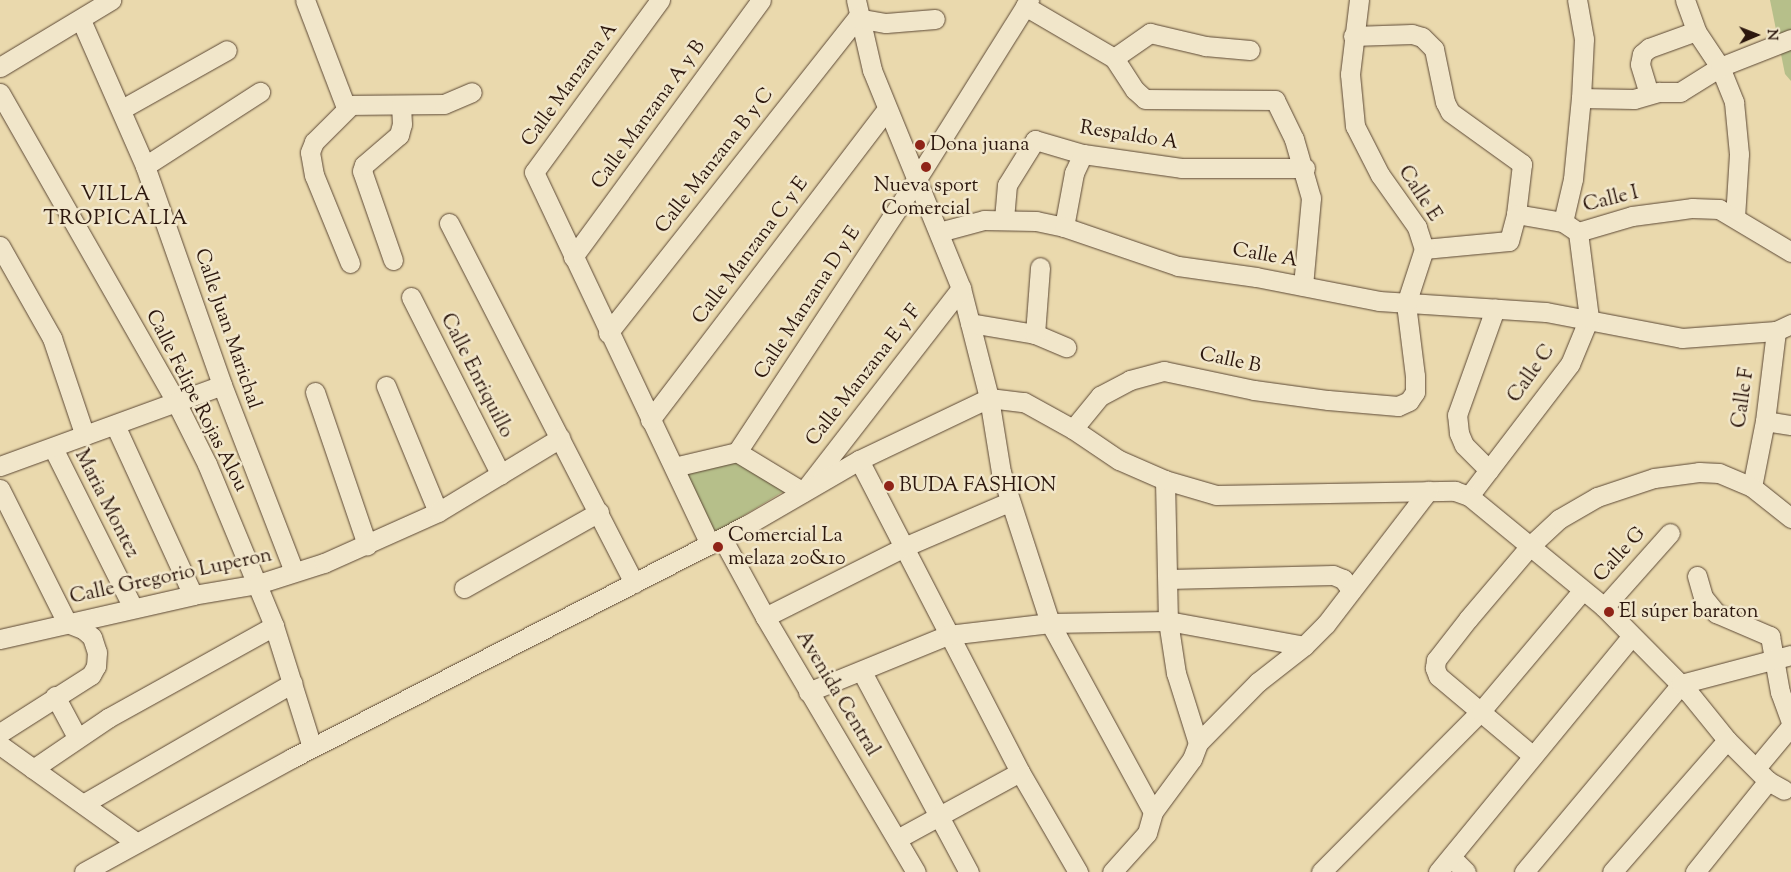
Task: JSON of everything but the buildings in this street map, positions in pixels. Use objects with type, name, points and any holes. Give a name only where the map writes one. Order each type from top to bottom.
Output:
[{"type":"street","points":[[0,67],[81,20],[111,0]]},
{"type":"street","points":[[305,0],[344,104],[401,105],[450,102],[472,92]]},
{"type":"street","name":"Calle Manzana A","points":[[534,172],[660,0]]},
{"type":"street","name":"Calle Manzana A y B","points":[[573,257],[761,0]]},
{"type":"street","name":"Calle E","points":[[1359,0],[1353,36],[1350,74],[1356,126],[1380,175],[1417,227],[1424,249],[1406,304],[1416,392],[1410,401],[1398,406]]},
{"type":"street","points":[[1570,227],[1584,39],[1576,0]]},
{"type":"street","points":[[1685,0],[1696,31],[1720,67],[1734,102],[1739,154],[1736,217]]},
{"type":"street","points":[[1027,3],[1114,58],[1134,90],[1145,99],[1268,98],[1281,107],[1305,168],[1311,198],[1303,286]]},
{"type":"street","name":"Calle Manzana D y E","points":[[737,452],[915,182],[1027,3]]},
{"type":"street","points":[[857,9],[886,23],[936,19]]},
{"type":"street","points":[[857,9],[887,109],[915,182],[939,232],[961,288],[989,398],[1009,502],[1050,623],[1153,812]]},
{"type":"street","name":"Calle Manzana B y C","points":[[608,333],[857,9]]},
{"type":"street","name":"Calle Juan Marichal","points":[[81,20],[122,109],[145,166],[222,385],[294,572]]},
{"type":"street","points":[[1649,94],[1640,64],[1642,54],[1649,48],[1696,31]]},
{"type":"street","points":[[1114,58],[1150,32],[1205,46],[1250,50]]},
{"type":"street","points":[[1353,36],[1412,34],[1422,37],[1434,49],[1445,102],[1450,112],[1522,164],[1516,214],[1508,241],[1424,249]]},
{"type":"street","points":[[1581,98],[1634,99],[1649,94],[1680,92],[1720,67],[1791,38]]},
{"type":"street","points":[[122,109],[226,50]]},
{"type":"street","points":[[145,166],[260,92]]},
{"type":"street","name":"Calle Felipe Rojas Alou","points":[[0,94],[176,402],[207,464],[274,626],[312,747]]},
{"type":"street","points":[[350,263],[314,175],[310,152],[314,142],[351,105]]},
{"type":"street","points":[[393,260],[362,171],[364,165],[399,134],[402,124],[401,105]]},
{"type":"street","name":"Calle Manzana C y E","points":[[650,420],[887,109]]},
{"type":"street","name":"Respaldo A","points":[[1004,218],[1007,185],[1031,144],[1041,140],[1082,154],[1181,168],[1305,168]]},
{"type":"street","points":[[1064,227],[1074,173],[1082,154]]},
{"type":"street","name":"Avenida Central","points":[[534,172],[608,333],[674,467],[716,541],[765,617],[916,872]]},
{"type":"street","name":"Calle I","points":[[1516,214],[1570,227],[1692,208],[1719,209],[1736,217],[1791,252]]},
{"type":"street","name":"Calle A","points":[[939,232],[1004,218],[1064,227],[1178,266],[1406,304],[1589,318],[1672,338],[1786,329]]},
{"type":"street","points":[[449,223],[634,583]]},
{"type":"street","name":"Calle C","points":[[1469,496],[1570,364],[1589,318],[1570,227]]},
{"type":"street","points":[[0,246],[52,338],[85,436]]},
{"type":"street","points":[[1035,334],[1040,267]]},
{"type":"street","name":"Calle Manzana E y F","points":[[803,492],[961,288]]},
{"type":"street","name":"Calle Enriquillo","points":[[411,297],[501,476]]},
{"type":"street","points":[[1489,470],[1464,445],[1459,433],[1457,415],[1495,310]]},
{"type":"street","points":[[970,322],[1035,334],[1066,347]]},
{"type":"street","name":"Calle F","points":[[1752,487],[1786,329]]},
{"type":"street","name":"Calle B","points":[[1073,428],[1100,396],[1130,380],[1164,371],[1254,390],[1398,406]]},
{"type":"street","points":[[2,459],[53,448],[222,385]]},
{"type":"street","points":[[386,386],[438,512]]},
{"type":"street","points":[[316,392],[367,545]]},
{"type":"street","points":[[84,872],[312,747],[716,541],[859,460],[989,398],[1024,402],[1073,428],[1119,460],[1164,480],[1216,495],[1454,491],[1469,496],[1604,608],[1680,684],[1727,740],[1769,780]]},
{"type":"street","points":[[1765,421],[1791,425]]},
{"type":"street","points":[[115,425],[193,595]]},
{"type":"street","name":"Calle Gregorio Luperon","points":[[0,638],[193,595],[258,584],[324,563],[438,512],[501,476],[560,438]]},
{"type":"street","name":"Maria Montez","points":[[53,448],[133,608]]},
{"type":"street","points":[[674,467],[737,452],[803,492]]},
{"type":"street","points":[[859,460],[1020,772],[1078,872]]},
{"type":"street","points":[[1533,756],[1438,676],[1436,660],[1530,546],[1578,506],[1654,478],[1678,473],[1719,473],[1752,487],[1791,518]]},
{"type":"street","points":[[1164,480],[1168,621],[1176,673],[1198,743]]},
{"type":"street","points":[[0,489],[67,623],[83,629],[92,637],[97,652],[96,666],[91,675],[55,696],[0,733]]},
{"type":"street","points":[[1112,872],[1146,833],[1153,812],[1192,759],[1198,743],[1258,682],[1304,646],[1326,624],[1428,491]]},
{"type":"street","points":[[765,617],[904,547],[1009,502]]},
{"type":"street","points":[[464,588],[599,512]]},
{"type":"street","name":"Calle G","points":[[1604,608],[1670,533]]},
{"type":"street","points":[[1168,579],[1333,575],[1343,579],[1351,590]]},
{"type":"street","points":[[1694,872],[1769,780],[1791,724],[1780,692],[1783,657],[1770,636],[1716,613],[1703,597],[1697,576]]},
{"type":"street","points":[[1321,872],[1481,711],[1583,590]]},
{"type":"street","points":[[808,692],[862,672],[948,635],[1050,623],[1168,621],[1304,646]]},
{"type":"street","points":[[33,769],[77,737],[274,626]]},
{"type":"street","points":[[1438,872],[1631,637]]},
{"type":"street","points":[[1524,872],[1680,684],[1783,657]]},
{"type":"street","points":[[862,672],[969,872]]},
{"type":"street","points":[[83,804],[293,683]]},
{"type":"street","points":[[55,696],[77,737]]},
{"type":"street","points":[[1612,872],[1727,740]]},
{"type":"street","points":[[0,745],[137,843]]},
{"type":"street","points":[[897,839],[938,814],[1020,772]]},
{"type":"street","points":[[1451,857],[1466,872]]},
{"type":"green space","points":[[1770,0],[1791,0],[1791,81],[1785,74]]},
{"type":"green space","points":[[738,458],[784,491],[715,533],[683,471]]},
{"type":"place","name":"Dona juana","points":[[920,145]]},
{"type":"place","name":"Nueva sport Comercial","points":[[926,167]]},
{"type":"place","name":"BUDA FASHION","points":[[889,486]]},
{"type":"place","name":"Comercial La melaza 20&10","points":[[718,547]]},
{"type":"place","name":"El súper baraton","points":[[1609,612]]},
{"type":"district","name":"VILLA TROPICALIA","points":[[116,207]]}]
